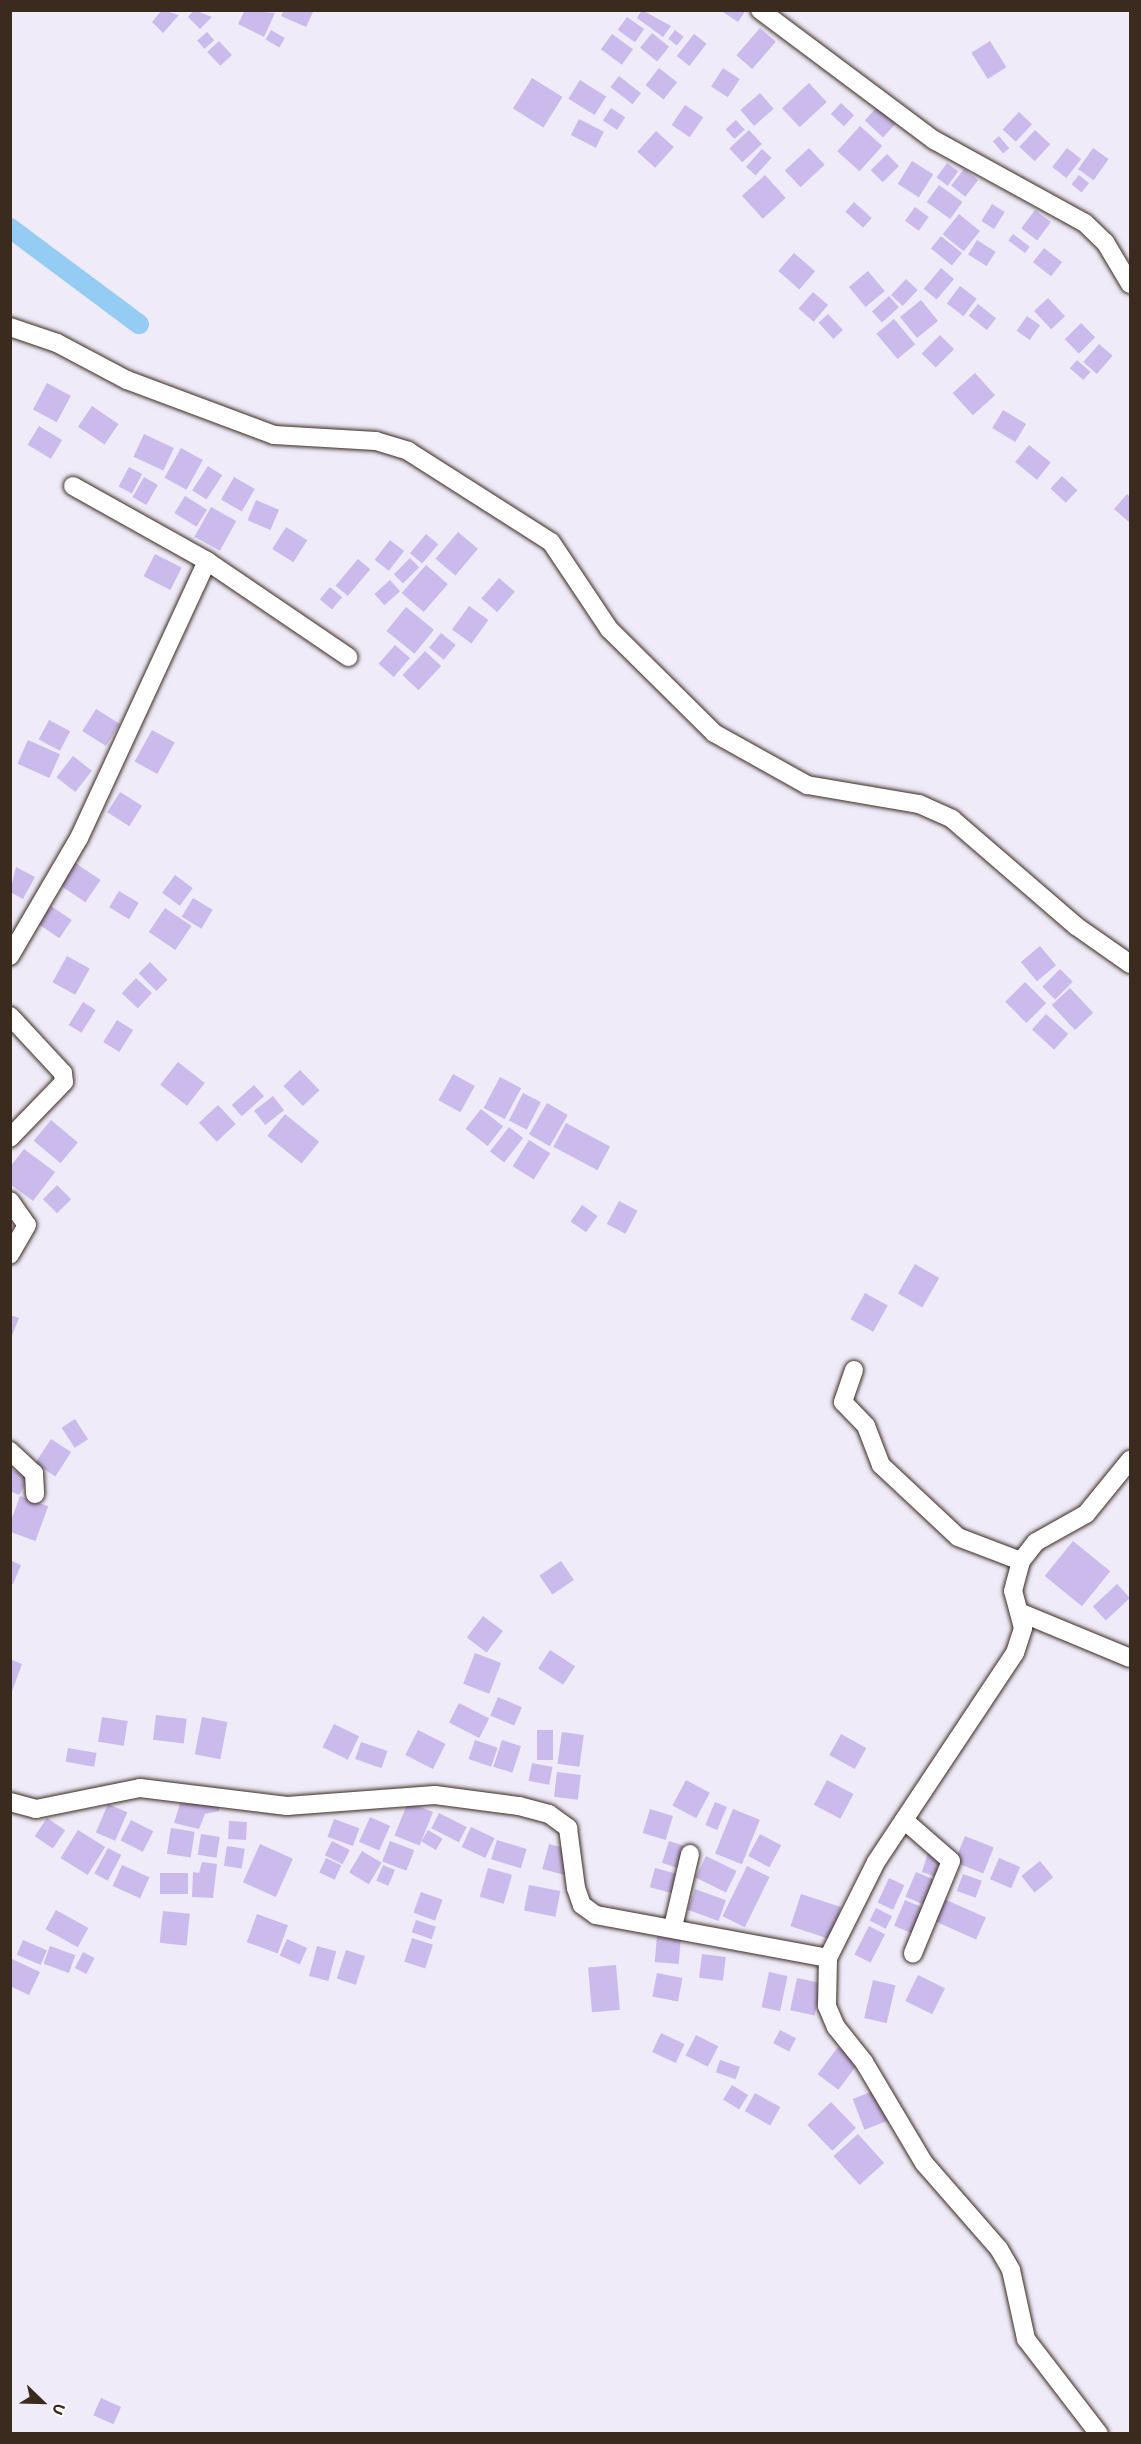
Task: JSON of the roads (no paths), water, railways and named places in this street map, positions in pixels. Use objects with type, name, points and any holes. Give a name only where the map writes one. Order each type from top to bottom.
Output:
[{"type":"street","points":[[760,10],[934,140],[1085,223],[1105,242],[1131,285]]},
{"type":"street","points":[[10,327],[57,343],[127,380],[274,435],[376,441],[408,451],[551,542],[609,628],[714,733],[807,785],[919,804],[952,819],[1076,926],[1131,964]]},
{"type":"street","points":[[73,486],[207,561],[348,657]]},
{"type":"street","points":[[10,956],[84,828],[207,561]]},
{"type":"street","points":[[10,1016],[63,1073],[64,1082],[10,1138]]},
{"type":"street","points":[[10,1201],[27,1225],[10,1254]]},
{"type":"street","points":[[854,1370],[843,1402],[866,1426],[881,1465],[958,1537],[1021,1561]]},
{"type":"street","points":[[10,1451],[34,1473],[35,1494]]},
{"type":"street","points":[[1100,2433],[1026,2339],[1011,2270],[999,2249],[924,2163],[864,2062],[836,2027],[827,2006],[828,1958],[848,1910],[904,1820],[1015,1653],[1023,1628],[1013,1591],[1021,1561],[1036,1542],[1086,1514],[1131,1460]]},
{"type":"street","points":[[1019,1612],[1131,1658]]},
{"type":"street","points":[[10,1802],[36,1809],[140,1788],[303,1807],[435,1795],[510,1804],[549,1814],[568,1828],[576,1888],[588,1911],[614,1920],[673,1927],[828,1958]]},
{"type":"street","points":[[904,1820],[951,1861],[913,1953]]},
{"type":"street","points":[[673,1927],[690,1854]]},
{"type":"waterway","points":[[10,228],[139,324]]}]
